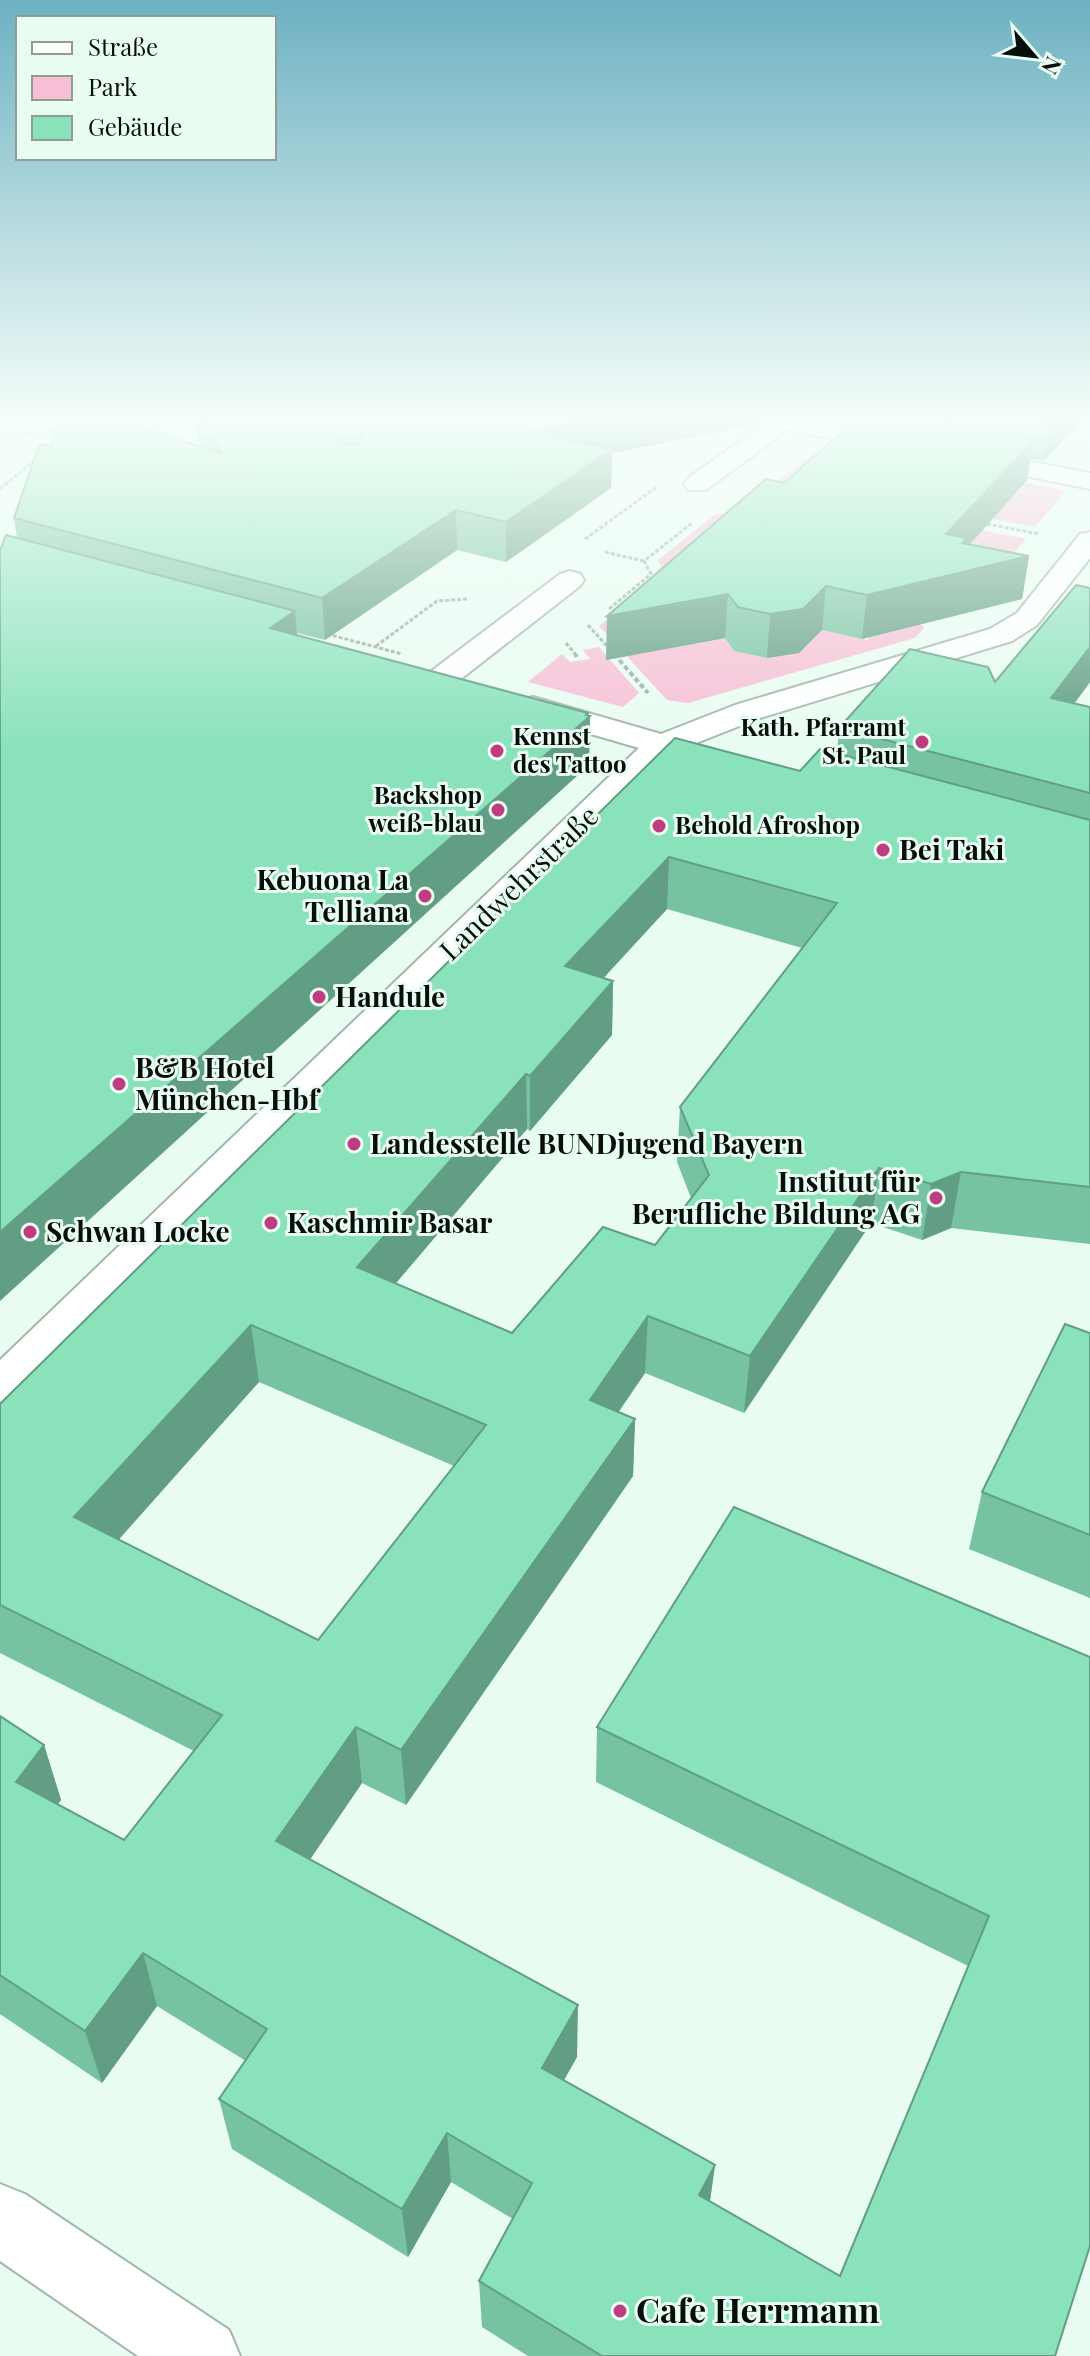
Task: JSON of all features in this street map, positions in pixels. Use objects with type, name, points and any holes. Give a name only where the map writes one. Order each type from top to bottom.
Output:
[{"type":"street","points":[[660,746],[746,712],[1001,635],[1027,619],[1090,540]]},
{"type":"street","points":[[433,675],[570,580]]},
{"type":"street","points":[[433,675],[494,697],[717,761]]},
{"type":"street","name":"Landwehrstraße","points":[[0,1390],[660,746]]},
{"type":"street","points":[[0,2219],[203,2356]]},
{"type":"path","points":[[657,704],[588,625],[651,574],[644,561],[684,529]]},
{"type":"path","points":[[313,631],[433,675]]},
{"type":"path","points":[[577,634],[566,643],[577,657]]},
{"type":"green space","points":[[697,529],[848,529],[735,651],[767,658],[799,653],[822,630],[867,640],[881,624],[902,629],[909,622],[921,624],[924,628],[915,638],[688,703],[667,700],[599,626],[664,572],[658,560]]},
{"type":"green space","points":[[981,530],[1026,539],[981,591],[941,561]]},
{"type":"green space","points":[[599,647],[639,693],[623,707],[528,682],[562,654],[570,662],[590,659],[583,650]]},
{"type":"building","points":[[56,529],[427,529],[322,598]]},
{"type":"building","points":[[708,529],[951,529],[946,534],[966,538],[962,543],[1029,556],[867,595],[826,586],[803,609],[770,614],[738,607],[728,594],[607,616]]},
{"type":"building","points":[[6,535],[295,611],[270,628],[590,716],[0,1232],[0,548]]},
{"type":"building","points":[[1076,585],[1090,588],[1090,647],[1051,698],[1090,707],[1090,793],[839,728],[910,649],[988,667],[995,682]]},
{"type":"building","points":[[675,738],[800,771],[820,749],[1090,820],[1090,1187],[961,1172],[931,1184],[879,1168],[750,1356],[648,1316],[590,1400],[635,1419],[401,1750],[356,1727],[276,1841],[578,2005],[542,2068],[715,2165],[699,2195],[840,2276],[989,1916],[597,1727],[734,1507],[1090,1657],[1090,2246],[1055,2356],[602,2356],[479,2281],[532,2183],[447,2133],[402,2209],[219,2099],[267,2029],[143,1953],[85,2031],[0,1975],[0,1716],[44,1745],[16,1782],[124,1840],[222,1715],[0,1605],[0,1404]],"holes":[[[669,857],[837,903],[680,1107],[709,1175],[655,1245],[603,1227],[512,1333],[357,1267],[526,1074],[530,1076],[613,981],[565,966]],[[251,1325],[486,1425],[318,1640],[74,1517]]]},
{"type":"building","points":[[1065,1324],[1090,1333],[1090,1535],[982,1492]]},
{"type":"place","name":"Kath. Pfarramt St. Paul","points":[[922,742]]},
{"type":"place","name":"Kennst des Tattoo","points":[[497,751]]},
{"type":"place","name":"Backshop weiß-blau","points":[[498,810]]},
{"type":"place","name":"Behold Afroshop","points":[[659,826]]},
{"type":"place","name":"Bei Taki","points":[[883,850]]},
{"type":"place","name":"Kebuona La Telliana","points":[[425,896]]},
{"type":"place","name":"Handule","points":[[319,997]]},
{"type":"place","name":"B&B Hotel München-Hbf","points":[[119,1084]]},
{"type":"place","name":"Landesstelle BUNDjugend Bayern","points":[[354,1144]]},
{"type":"place","name":"Institut für Berufliche Bildung AG","points":[[936,1198]]},
{"type":"place","name":"Kaschmir Basar","points":[[271,1223]]},
{"type":"place","name":"Schwan Locke","points":[[30,1232]]},
{"type":"place","name":"Cafe Herrmann","points":[[620,2311]]}]
